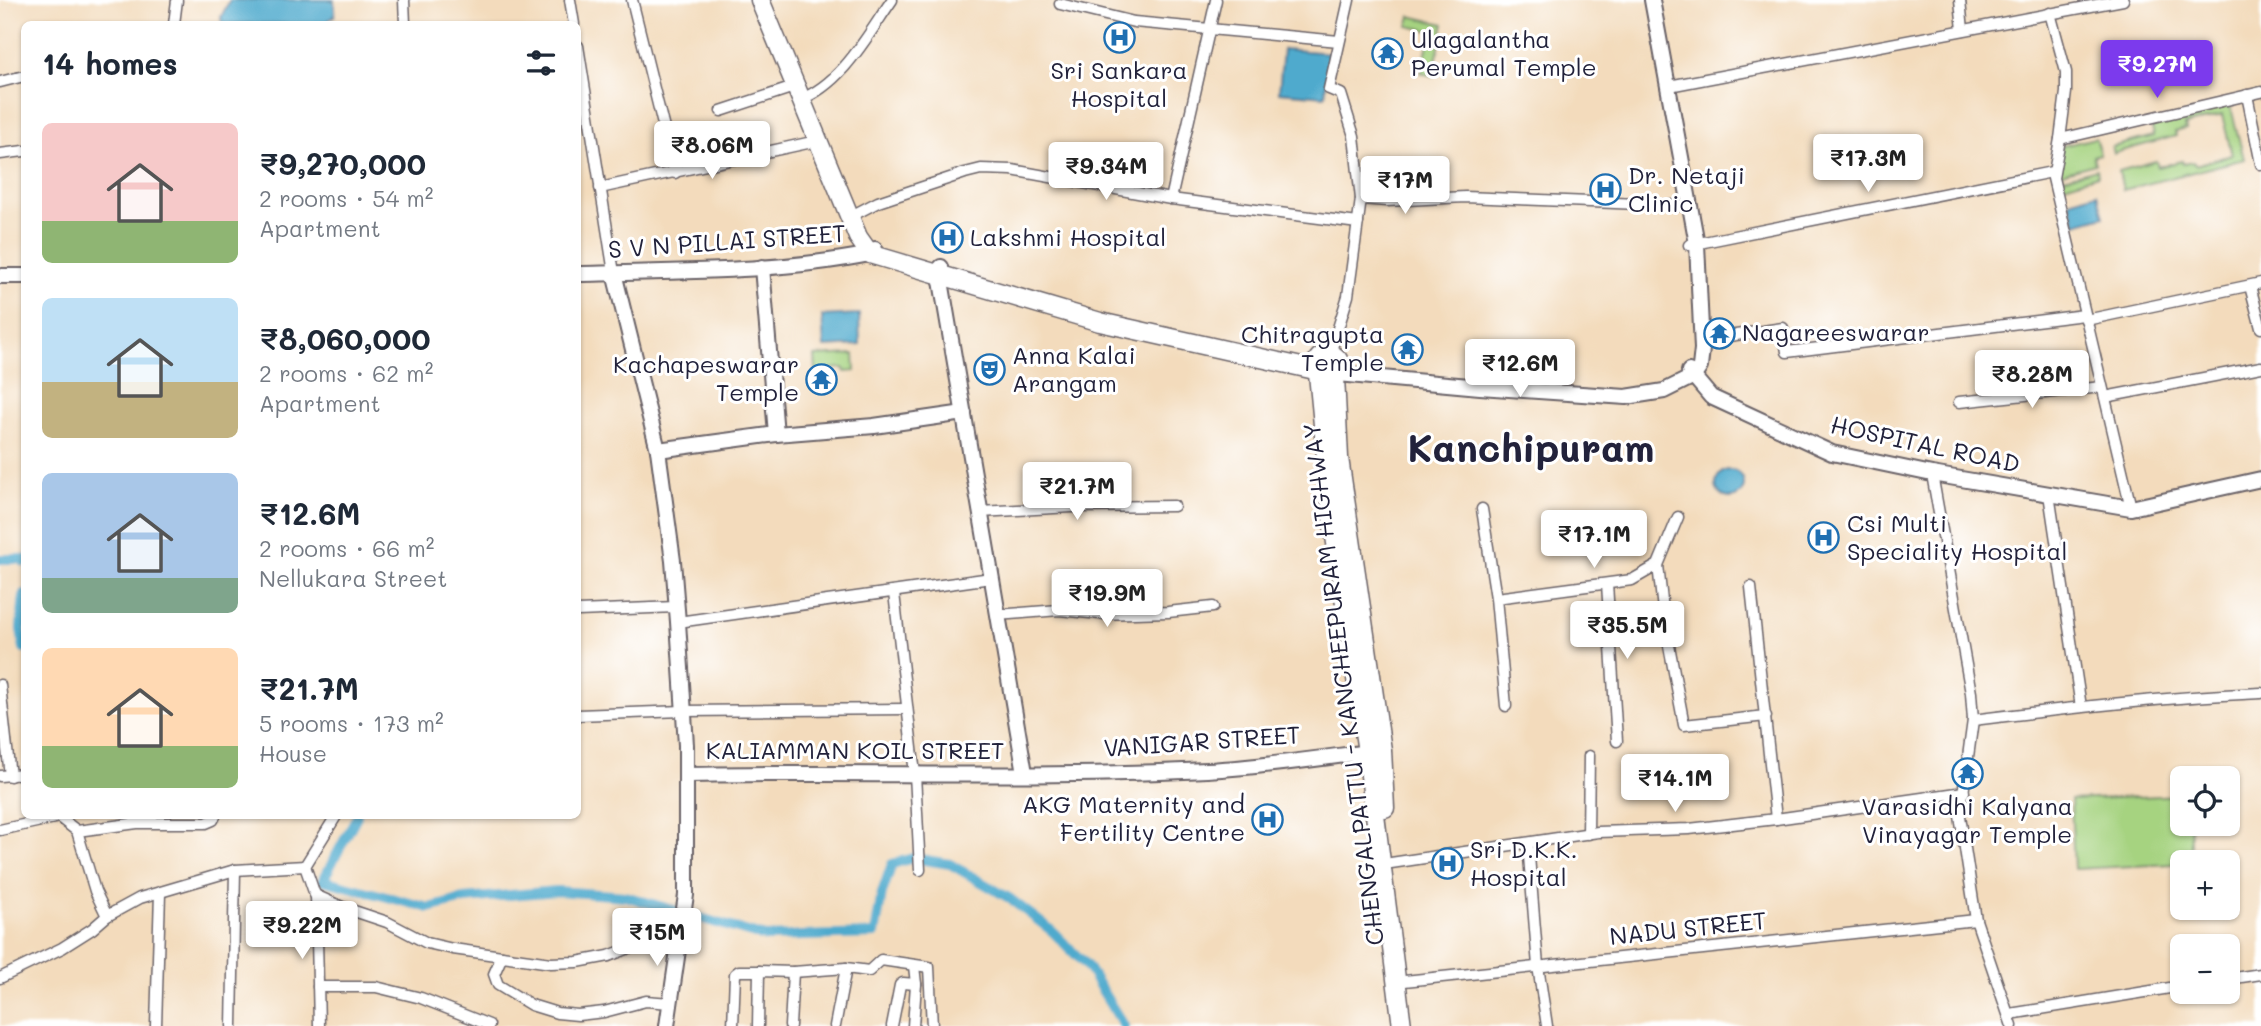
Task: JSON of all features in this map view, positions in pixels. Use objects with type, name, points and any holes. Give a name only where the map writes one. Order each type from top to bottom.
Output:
[{"type":"highway","points":[[760,0],[873,251]]},
{"type":"highway","points":[[768,0],[817,141],[858,237],[873,251],[941,271],[1328,368],[1332,516],[1375,751],[1400,981],[1402,1026]]},
{"type":"highway","name":"CHENGALPATTU - KANCHEEPURAM HIGHWAY","points":[[1375,751],[1391,863],[1400,981],[1411,1026]]},
{"type":"main road","points":[[1328,368],[1627,390],[1668,383],[1692,374],[1700,366],[1702,340],[1689,206],[1652,0]]},
{"type":"main road","points":[[839,260],[850,254],[858,237]]},
{"type":"main road","points":[[1692,374],[1696,348],[1693,245]]},
{"type":"main road","name":"S V N PILLAI STREET","points":[[581,274],[762,267],[839,260],[873,251]]},
{"type":"main road","points":[[762,267],[776,434]]},
{"type":"main road","points":[[941,271],[1025,773]]},
{"type":"main road","points":[[614,273],[658,450],[673,561],[677,615],[686,775],[686,895],[667,1026]]},
{"type":"main road","points":[[0,276],[21,276]]},
{"type":"main road","name":"HOSPITAL ROAD","points":[[1692,374],[1710,397],[1832,453],[1932,474],[2131,508]]},
{"type":"main road","points":[[658,450],[776,434],[874,426],[964,413]]},
{"type":"main road","points":[[2131,508],[2261,479]]},
{"type":"main road","name":"VANIGAR STREET","points":[[1025,773],[1209,770],[1375,751]]},
{"type":"main road","name":"KALIAMMAN KOIL STREET","points":[[686,775],[782,772],[1025,773]]},
{"type":"street","points":[[174,21],[177,0]]},
{"type":"street","points":[[404,0],[405,21]]},
{"type":"street","points":[[570,0],[574,21]]},
{"type":"street","points":[[632,0],[675,173]]},
{"type":"street","points":[[721,111],[828,83],[845,65],[892,0]]},
{"type":"street","points":[[1171,199],[1216,0]]},
{"type":"street","points":[[1328,368],[1348,296],[1361,199],[1353,136],[1341,94],[1329,89],[1349,0]]},
{"type":"street","points":[[1960,0],[1964,30]]},
{"type":"street","points":[[1669,86],[2123,0]]},
{"type":"street","points":[[1060,4],[1134,22],[1339,41]]},
{"type":"street","points":[[2050,13],[2066,72],[2060,139],[2053,172],[2131,508]]},
{"type":"street","points":[[581,65],[614,273]]},
{"type":"street","points":[[0,82],[21,77]]},
{"type":"street","points":[[2060,139],[2261,92]]},
{"type":"street","points":[[2247,95],[2261,164]]},
{"type":"street","points":[[600,188],[817,141]]},
{"type":"street","points":[[0,154],[21,151]]},
{"type":"street","points":[[855,214],[878,202],[981,169],[1012,170],[1171,199],[1358,223]]},
{"type":"street","points":[[1693,245],[2053,172]]},
{"type":"street","points":[[1361,199],[1387,201],[1465,197],[1689,206]]},
{"type":"street","points":[[1702,340],[1783,328],[1787,352],[2085,318],[2261,283]]},
{"type":"street","points":[[2250,286],[2261,328]]},
{"type":"street","points":[[1959,402],[2103,392],[2261,368]]},
{"type":"street","points":[[1932,474],[1971,693],[1973,720],[1960,816],[1976,920],[2012,1026]]},
{"type":"street","points":[[2049,494],[2081,707]]},
{"type":"street","points":[[980,512],[1072,507],[1174,506]]},
{"type":"street","points":[[1482,509],[1496,598],[1506,706]]},
{"type":"street","points":[[1678,517],[1658,565],[1664,619],[1684,725],[1766,716]]},
{"type":"street","points":[[1496,598],[1632,580],[1658,565]]},
{"type":"street","points":[[581,611],[677,615],[894,593],[991,578]]},
{"type":"street","points":[[1607,584],[1617,741]]},
{"type":"street","points":[[1751,587],[1776,819]]},
{"type":"street","points":[[894,593],[915,774],[920,870]]},
{"type":"street","points":[[997,615],[1059,610],[1100,614],[1156,613],[1213,607]]},
{"type":"street","points":[[0,685],[5,776]]},
{"type":"street","points":[[1973,720],[2204,695],[2261,693]]},
{"type":"street","points":[[581,715],[906,709]]},
{"type":"street","points":[[1588,756],[1588,834]]},
{"type":"street","points":[[1391,863],[1588,834],[1776,819],[1964,792]]},
{"type":"street","points":[[0,830],[50,819]]},
{"type":"street","points":[[62,819],[77,831],[95,891],[107,916]]},
{"type":"street","points":[[77,831],[137,823],[205,823],[214,819]]},
{"type":"street","points":[[305,866],[334,819]]},
{"type":"street","points":[[1528,844],[1538,966],[1547,1026]]},
{"type":"street","points":[[0,978],[62,948],[107,916],[140,898],[235,870],[305,866]]},
{"type":"street","points":[[305,866],[316,895],[319,1026]]},
{"type":"street","points":[[232,1026],[235,870]]},
{"type":"street","points":[[156,1026],[160,893]]},
{"type":"street","points":[[316,895],[387,922],[427,943],[551,963],[577,962],[609,956],[680,931]]},
{"type":"street","name":"NADU STREET","points":[[1400,981],[1976,920]]},
{"type":"street","points":[[502,956],[494,974],[498,985],[531,1005],[557,1013],[578,1015],[604,1012],[646,1001],[670,1003]]},
{"type":"street","points":[[733,1026],[735,974],[738,971],[793,972],[846,968],[869,971],[881,960],[931,969],[932,1026]]},
{"type":"street","points":[[913,1026],[916,984],[914,966]]},
{"type":"street","points":[[835,1026],[846,968]]},
{"type":"street","points":[[758,1026],[760,971]]},
{"type":"street","points":[[790,1026],[793,972]]},
{"type":"street","points":[[2240,977],[2261,974]]},
{"type":"street","points":[[892,1026],[900,985],[916,984]]},
{"type":"street","points":[[318,987],[376,987],[421,998],[489,1026]]},
{"type":"street","points":[[2010,1014],[2170,988]]},
{"type":"green space","points":[[1410,16],[1444,24],[1433,76],[1421,73],[1431,31],[1408,26]]},
{"type":"green space","points":[[2230,104],[2244,159],[2123,190],[2119,171],[2156,161],[2158,167],[2182,161],[2183,164],[2193,162],[2195,165],[2232,155],[2222,115],[2185,125],[2186,129],[2175,132],[2176,136],[2114,153],[2112,147],[2154,136],[2151,124]]},
{"type":"green space","points":[[2095,138],[2100,154],[2093,156],[2095,164],[2058,174],[2062,146]]},
{"type":"green space","points":[[2097,169],[2098,175],[2061,186],[2059,179]]},
{"type":"green space","points":[[854,354],[855,371],[845,372],[844,368],[816,370],[815,356]]},
{"type":"green space","points":[[2170,796],[2170,836],[2191,836],[2191,850],[2170,850],[2170,864],[2074,869],[2071,800]]},
{"type":"water","points":[[230,0],[334,0],[335,15],[328,21],[222,21]]},
{"type":"water","points":[[1283,49],[1329,53],[1325,96],[1279,92]]},
{"type":"water","points":[[2097,193],[2104,216],[2076,224],[2069,201]]},
{"type":"water","points":[[859,314],[860,345],[824,347],[822,316]]},
{"type":"water","points":[[1730,470],[1740,474],[1744,484],[1740,494],[1730,498],[1720,494],[1716,484],[1720,474]]},
{"type":"waterway","points":[[0,559],[21,559]]},
{"type":"waterway","points":[[355,819],[323,880],[429,908],[464,899],[557,891],[625,896],[765,937],[875,934],[882,893],[892,864],[913,858],[950,864],[1009,898],[1052,931],[1087,966],[1124,1026]]},
{"type":"place","name":"Sri Sankara Hospital","points":[[1119,37]]},
{"type":"place","name":"Ulagalantha Perumal Temple","points":[[1388,54]]},
{"type":"place","name":"Dr. Netaji Clinic","points":[[1605,190]]},
{"type":"place","name":"Lakshmi Hospital","points":[[947,238]]},
{"type":"place","name":"Nagareeswarar","points":[[1719,333]]},
{"type":"place","name":"Chitragupta Temple","points":[[1407,349]]},
{"type":"place","name":"Anna Kalai Arangam","points":[[989,370]]},
{"type":"place","name":"Kachapeswarar Temple","points":[[822,379]]},
{"type":"place","name":"Csi Multi Speciality Hospital","points":[[1824,538]]},
{"type":"place","name":"Varasidhi Kalyana Vinayagar Temple","points":[[1967,773]]},
{"type":"place","name":"AKG Maternity and Fertility Centre","points":[[1268,819]]},
{"type":"place","name":"Sri D.K.K. Hospital","points":[[1447,864]]},
{"type":"district","name":"Kanchipuram","points":[[1531,449]]}]
